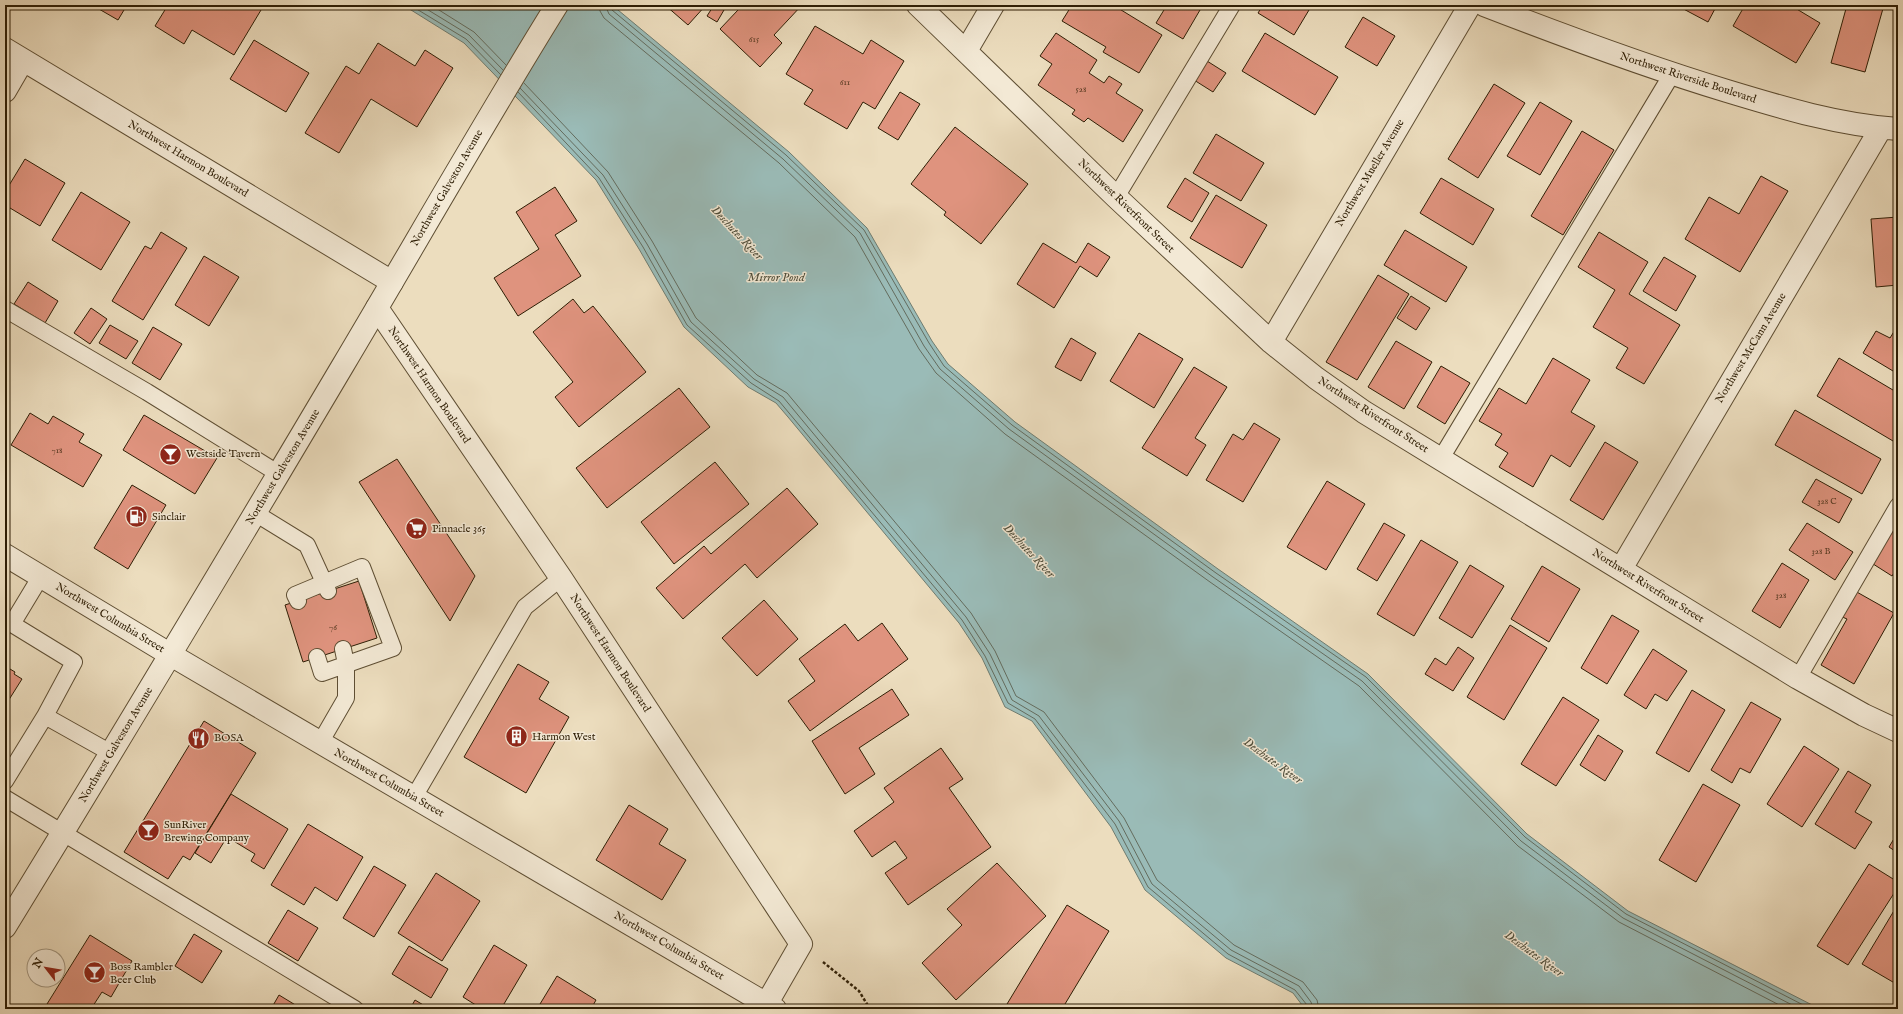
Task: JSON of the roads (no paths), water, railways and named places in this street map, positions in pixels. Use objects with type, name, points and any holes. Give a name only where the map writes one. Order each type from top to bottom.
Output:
[{"type":"street","name":"Northwest Galveston Avenue","points":[[5,927],[171,655],[377,308],[491,112],[557,5]]},
{"type":"street","name":"Northwest Riverfront Street","points":[[918,5],[1116,197],[1271,342],[1316,378],[1364,412],[1440,460],[1798,678],[1864,715],[1898,731]]},
{"type":"street","points":[[966,51],[993,5]]},
{"type":"street","name":"Northwest Riverside Boulevard","points":[[1483,5],[1568,38],[1672,74],[1784,109],[1837,121],[1890,128]]},
{"type":"street","name":"Northwest Mueller Avenue","points":[[1271,342],[1483,5]]},
{"type":"street","name":"Northwest Harmon Boulevard","points":[[5,49],[392,282]]},
{"type":"street","points":[[5,91],[23,60]]},
{"type":"street","name":"Northwest McCann Avenue","points":[[1620,569],[1890,128]]},
{"type":"street","name":"Northwest Harmon Boulevard","points":[[377,308],[561,578],[801,944],[771,1006]]},
{"type":"street","name":"Northwest Columbia Street","points":[[5,555],[320,743],[414,796],[771,1006]]},
{"type":"lane","points":[[1116,197],[1232,5]]},
{"type":"lane","points":[[1440,460],[1672,74]]},
{"type":"lane","points":[[5,309],[147,392],[279,474]]},
{"type":"lane","points":[[1798,678],[1898,506]]},
{"type":"lane","points":[[256,513],[307,545],[326,587]]},
{"type":"lane","points":[[298,601],[295,595],[326,587],[362,567],[393,648],[345,657],[322,673],[317,657]]},
{"type":"lane","points":[[5,781],[45,716],[74,662],[12,624],[40,576]]},
{"type":"lane","points":[[414,796],[525,607],[561,578]]},
{"type":"lane","points":[[320,743],[346,698],[345,657]]},
{"type":"lane","points":[[45,716],[111,753]]},
{"type":"lane","points":[[5,798],[355,1009]]},
{"type":"water","points":[[403,5],[612,5],[789,152],[867,228],[932,341],[948,364],[1015,422],[1218,569],[1368,674],[1527,834],[1628,911],[1820,1009],[1305,1009],[1293,993],[1226,958],[1145,890],[1111,827],[1032,721],[1005,707],[982,658],[959,623],[776,403],[748,387],[684,327],[639,249],[596,180],[464,43]]},
{"type":"place","name":"Westside Tavern","points":[[170,454]]},
{"type":"place","name":"Sinclair","points":[[136,517]]},
{"type":"place","name":"Pinnacle 365","points":[[417,529]]},
{"type":"place","name":"Harmon West","points":[[517,737]]},
{"type":"place","name":"BOSA","points":[[198,738]]},
{"type":"place","name":"SunRiver Brewing Company","points":[[148,831]]},
{"type":"place","name":"Boss Rambler Beer Club","points":[[94,973]]},
{"type":"water label","name":"Deschutes River","points":[[737,233]]},
{"type":"water label","name":"Mirror Pond","points":[[776,277]]},
{"type":"water label","name":"Deschutes River","points":[[1029,551]]},
{"type":"water label","name":"Deschutes River","points":[[1273,761]]},
{"type":"water label","name":"Deschutes River","points":[[1534,954]]}]
